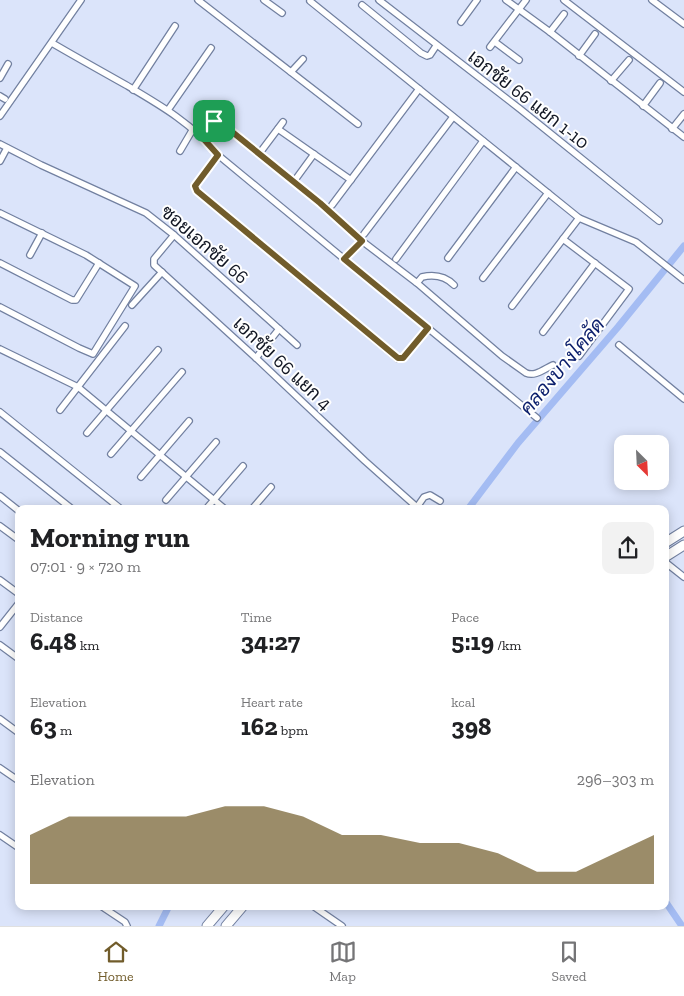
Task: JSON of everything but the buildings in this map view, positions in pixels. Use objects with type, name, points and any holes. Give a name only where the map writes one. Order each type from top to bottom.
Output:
[{"type":"main road","points":[[669,540],[684,531]]},
{"type":"main road","points":[[669,554],[684,545]]},
{"type":"main road","points":[[207,926],[221,910]]},
{"type":"main road","points":[[226,926],[240,910]]},
{"type":"street","points":[[0,116],[81,0]]},
{"type":"street","points":[[198,0],[358,124]]},
{"type":"street","points":[[264,0],[282,13]]},
{"type":"street","name":"เอกชัย 66 แยก 1-10","points":[[379,0],[436,46],[520,109],[659,221]]},
{"type":"street","points":[[461,22],[477,0]]},
{"type":"street","points":[[506,0],[550,32],[684,138]]},
{"type":"street","points":[[490,47],[526,0]]},
{"type":"street","points":[[564,0],[684,92]]},
{"type":"street","points":[[652,0],[684,24]]},
{"type":"street","points":[[310,1],[579,218],[636,242],[684,280]]},
{"type":"street","points":[[362,5],[421,53],[427,56],[430,55],[436,46]]},
{"type":"street","points":[[550,32],[564,14]]},
{"type":"street","points":[[133,90],[175,26]]},
{"type":"street","points":[[579,56],[595,34]]},
{"type":"street","points":[[494,42],[519,60]]},
{"type":"street","points":[[52,43],[168,110],[193,129],[218,155],[537,418]]},
{"type":"street","points":[[168,110],[211,48]]},
{"type":"street","points":[[291,72],[303,59]]},
{"type":"street","points":[[611,81],[629,60]]},
{"type":"street","points":[[0,78],[8,64]]},
{"type":"street","points":[[643,106],[660,83]]},
{"type":"street","points":[[332,206],[419,89]]},
{"type":"street","points":[[672,129],[684,114]]},
{"type":"street","points":[[364,234],[453,116]]},
{"type":"street","points":[[200,135],[214,121],[220,122],[320,203],[362,241],[417,283],[502,356],[530,375],[553,365]]},
{"type":"street","points":[[262,150],[283,122]]},
{"type":"street","points":[[180,152],[193,129]]},
{"type":"street","points":[[278,129],[351,180]]},
{"type":"street","points":[[396,259],[484,141]]},
{"type":"street","name":"ซอยเอกชัย 66","points":[[0,144],[146,213],[174,235],[297,345]]},
{"type":"street","points":[[0,161],[7,148]]},
{"type":"street","points":[[295,180],[314,154]]},
{"type":"street","points":[[218,155],[198,180],[195,186],[197,191],[398,358],[403,358],[428,328]]},
{"type":"street","points":[[448,258],[516,167]]},
{"type":"street","points":[[483,278],[548,193]]},
{"type":"street","points":[[0,213],[99,263],[135,286],[93,354],[0,307]]},
{"type":"street","points":[[512,306],[579,218]]},
{"type":"street","points":[[30,255],[42,233]]},
{"type":"street","points":[[132,305],[162,272],[154,265],[154,259],[174,235]]},
{"type":"street","points":[[563,239],[629,289],[579,356]]},
{"type":"street","points":[[344,259],[362,241]]},
{"type":"street","points":[[0,263],[76,300],[99,263]]},
{"type":"street","points":[[544,332],[595,263]]},
{"type":"street","name":"เอกชัย 66 แยก 4","points":[[162,272],[415,505]]},
{"type":"street","points":[[417,283],[422,278],[439,276],[446,278],[454,285]]},
{"type":"street","points":[[60,410],[125,326]]},
{"type":"street","points":[[256,358],[280,329]]},
{"type":"street","points":[[619,345],[684,399]]},
{"type":"street","points":[[0,350],[78,387],[220,505]]},
{"type":"street","points":[[87,433],[158,350]]},
{"type":"street","points":[[111,454],[182,372]]},
{"type":"street","points":[[0,412],[116,505]]},
{"type":"street","points":[[141,477],[190,420]]},
{"type":"street","points":[[166,500],[216,442]]},
{"type":"street","points":[[0,452],[67,505]]},
{"type":"street","points":[[210,505],[243,466]]},
{"type":"street","points":[[255,505],[271,487]]},
{"type":"street","points":[[420,505],[424,497],[430,495],[440,501]]},
{"type":"street","points":[[0,496],[15,508]]},
{"type":"street","points":[[0,526],[15,537]]},
{"type":"street","points":[[669,565],[684,577]]},
{"type":"street","points":[[0,580],[15,591]]},
{"type":"street","points":[[0,627],[15,608]]},
{"type":"street","points":[[0,645],[15,656]]},
{"type":"street","points":[[0,719],[15,730]]},
{"type":"street","points":[[0,768],[15,778]]},
{"type":"street","points":[[0,835],[15,845]]},
{"type":"street","points":[[107,910],[125,922],[127,926]]},
{"type":"street","points":[[319,910],[342,926]]},
{"type":"waterway","name":"คลองบางโคลัด","points":[[471,505],[518,443],[618,327],[684,246]]},
{"type":"waterway","points":[[669,907],[682,926]]},
{"type":"waterway","name":"คลองบางโคลัด","points":[[159,926],[167,910]]},
{"type":"route","points":[[214,121],[220,122],[320,203],[362,241],[344,259],[428,328],[403,358],[398,358],[197,191],[195,186],[198,180],[218,155],[200,135],[214,121]]}]
